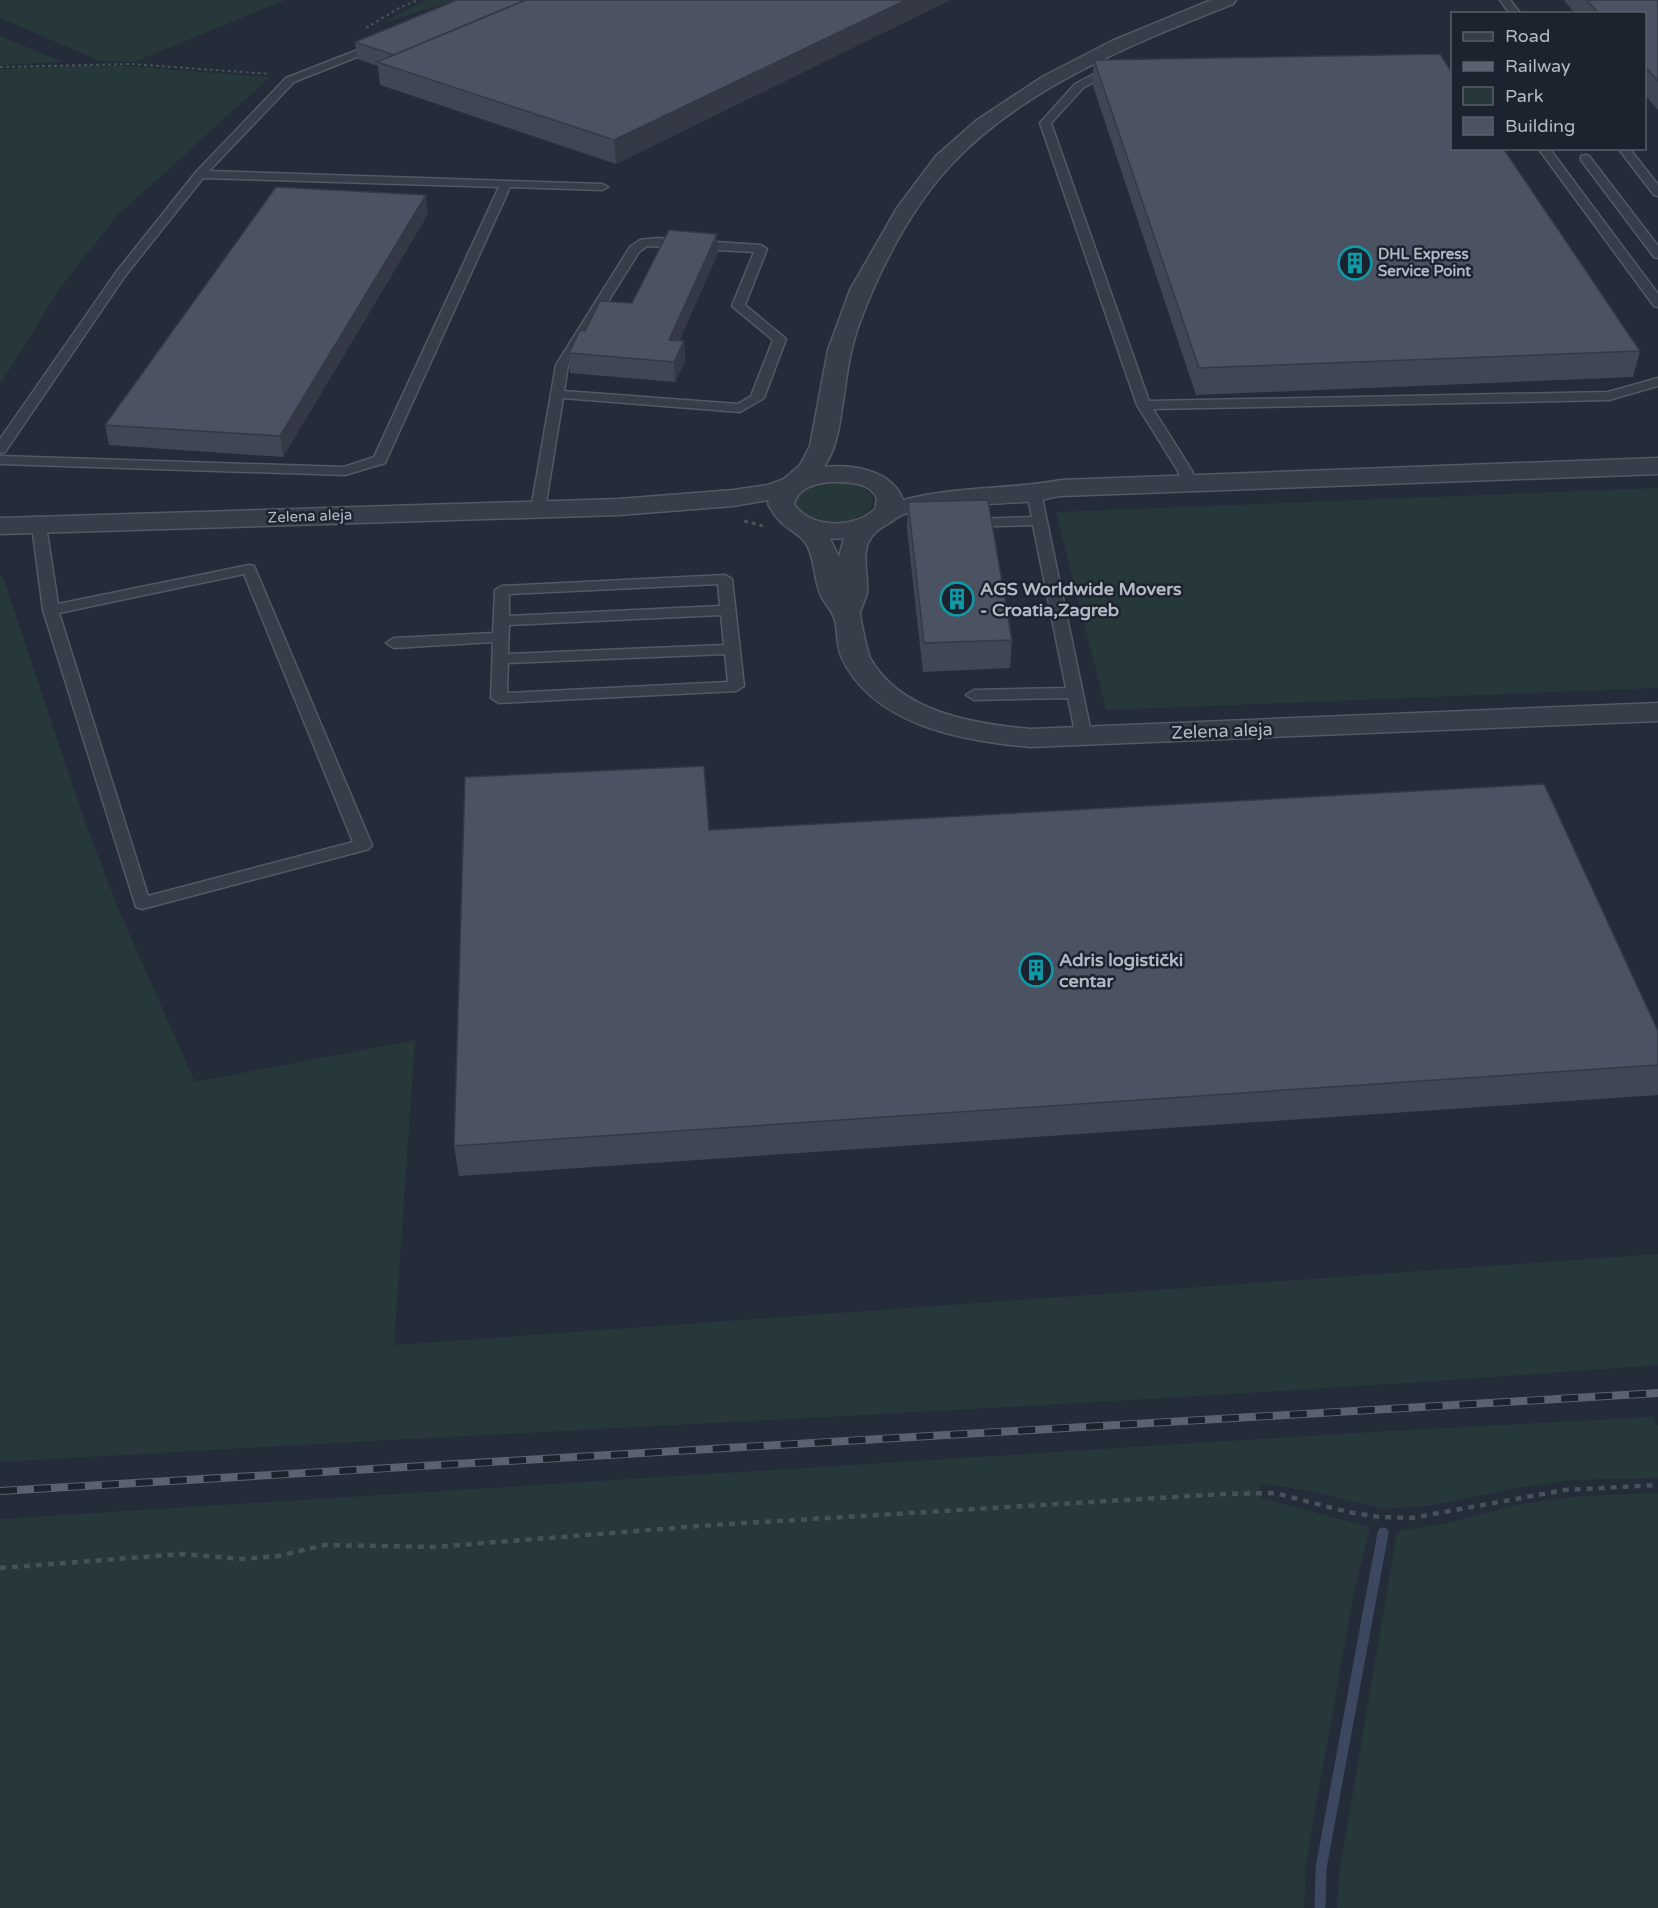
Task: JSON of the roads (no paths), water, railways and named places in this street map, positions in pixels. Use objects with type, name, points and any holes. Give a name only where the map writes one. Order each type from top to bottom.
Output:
[{"type":"street","points":[[795,521],[781,504],[786,489],[811,468],[820,454],[826,437],[843,337],[862,286],[917,193],[952,152],[1014,103],[1070,68],[1137,37],[1227,0]]},
{"type":"street","points":[[826,437],[846,453],[868,479],[878,484],[889,496],[890,504],[878,518]]},
{"type":"street","name":"Zelena aleja","points":[[619,507],[642,511],[756,510],[826,530],[849,529],[932,500],[1034,493],[1061,488],[1658,466]]},
{"type":"street","name":"Zelena aleja","points":[[0,526],[619,507],[646,501],[762,493],[805,478],[830,474],[843,474],[909,487],[1036,482],[1061,488]]},
{"type":"street","name":"Zelena aleja","points":[[847,614],[855,593],[851,564],[852,549],[858,536],[878,518]]},
{"type":"street","name":"Zelena aleja","points":[[795,521],[816,536],[825,551],[834,596],[847,614],[854,654],[861,666],[882,690],[919,713],[960,728],[998,736],[1084,737],[1658,712]]},
{"type":"lane","points":[[1505,0],[1514,12]]},
{"type":"lane","points":[[0,449],[87,323],[176,201],[200,174],[290,80],[388,41]]},
{"type":"lane","points":[[1129,64],[1117,65],[1079,86],[1045,123],[1144,405],[1185,471],[1188,483]]},
{"type":"lane","points":[[1544,150],[1658,303]]},
{"type":"lane","points":[[1625,150],[1658,193]]},
{"type":"lane","points":[[1585,158],[1658,254]]},
{"type":"lane","points":[[200,174],[602,187]]},
{"type":"lane","points":[[0,460],[345,471],[380,460],[506,184]]},
{"type":"lane","points":[[538,509],[557,394],[562,366],[634,250],[644,243],[657,242],[761,249],[738,306],[780,339],[758,398],[740,408],[557,394]]},
{"type":"lane","points":[[1144,405],[1610,396],[1658,382]]},
{"type":"lane","points":[[1034,493],[1084,737]]},
{"type":"lane","points":[[953,523],[1040,521]]},
{"type":"lane","points":[[39,526],[51,610],[142,903],[363,845],[249,569],[51,610]]},
{"type":"lane","points":[[725,579],[736,686],[499,698],[501,621],[502,590],[725,579]]},
{"type":"lane","points":[[501,621],[728,610]]},
{"type":"lane","points":[[394,642],[501,637]]},
{"type":"lane","points":[[500,659],[732,649]]},
{"type":"lane","points":[[974,695],[1075,693]]},
{"type":"waterway","points":[[1320,1908],[1321,1868],[1383,1533]]},
{"type":"railway","points":[[0,1491],[1658,1393]]},
{"type":"place","name":"DHL Express Service Point","points":[[1355,263]]},
{"type":"place","name":"AGS Worldwide Movers - Croatia,Zagreb","points":[[957,599]]},
{"type":"place","name":"Adris logistički centar","points":[[1036,970]]}]
